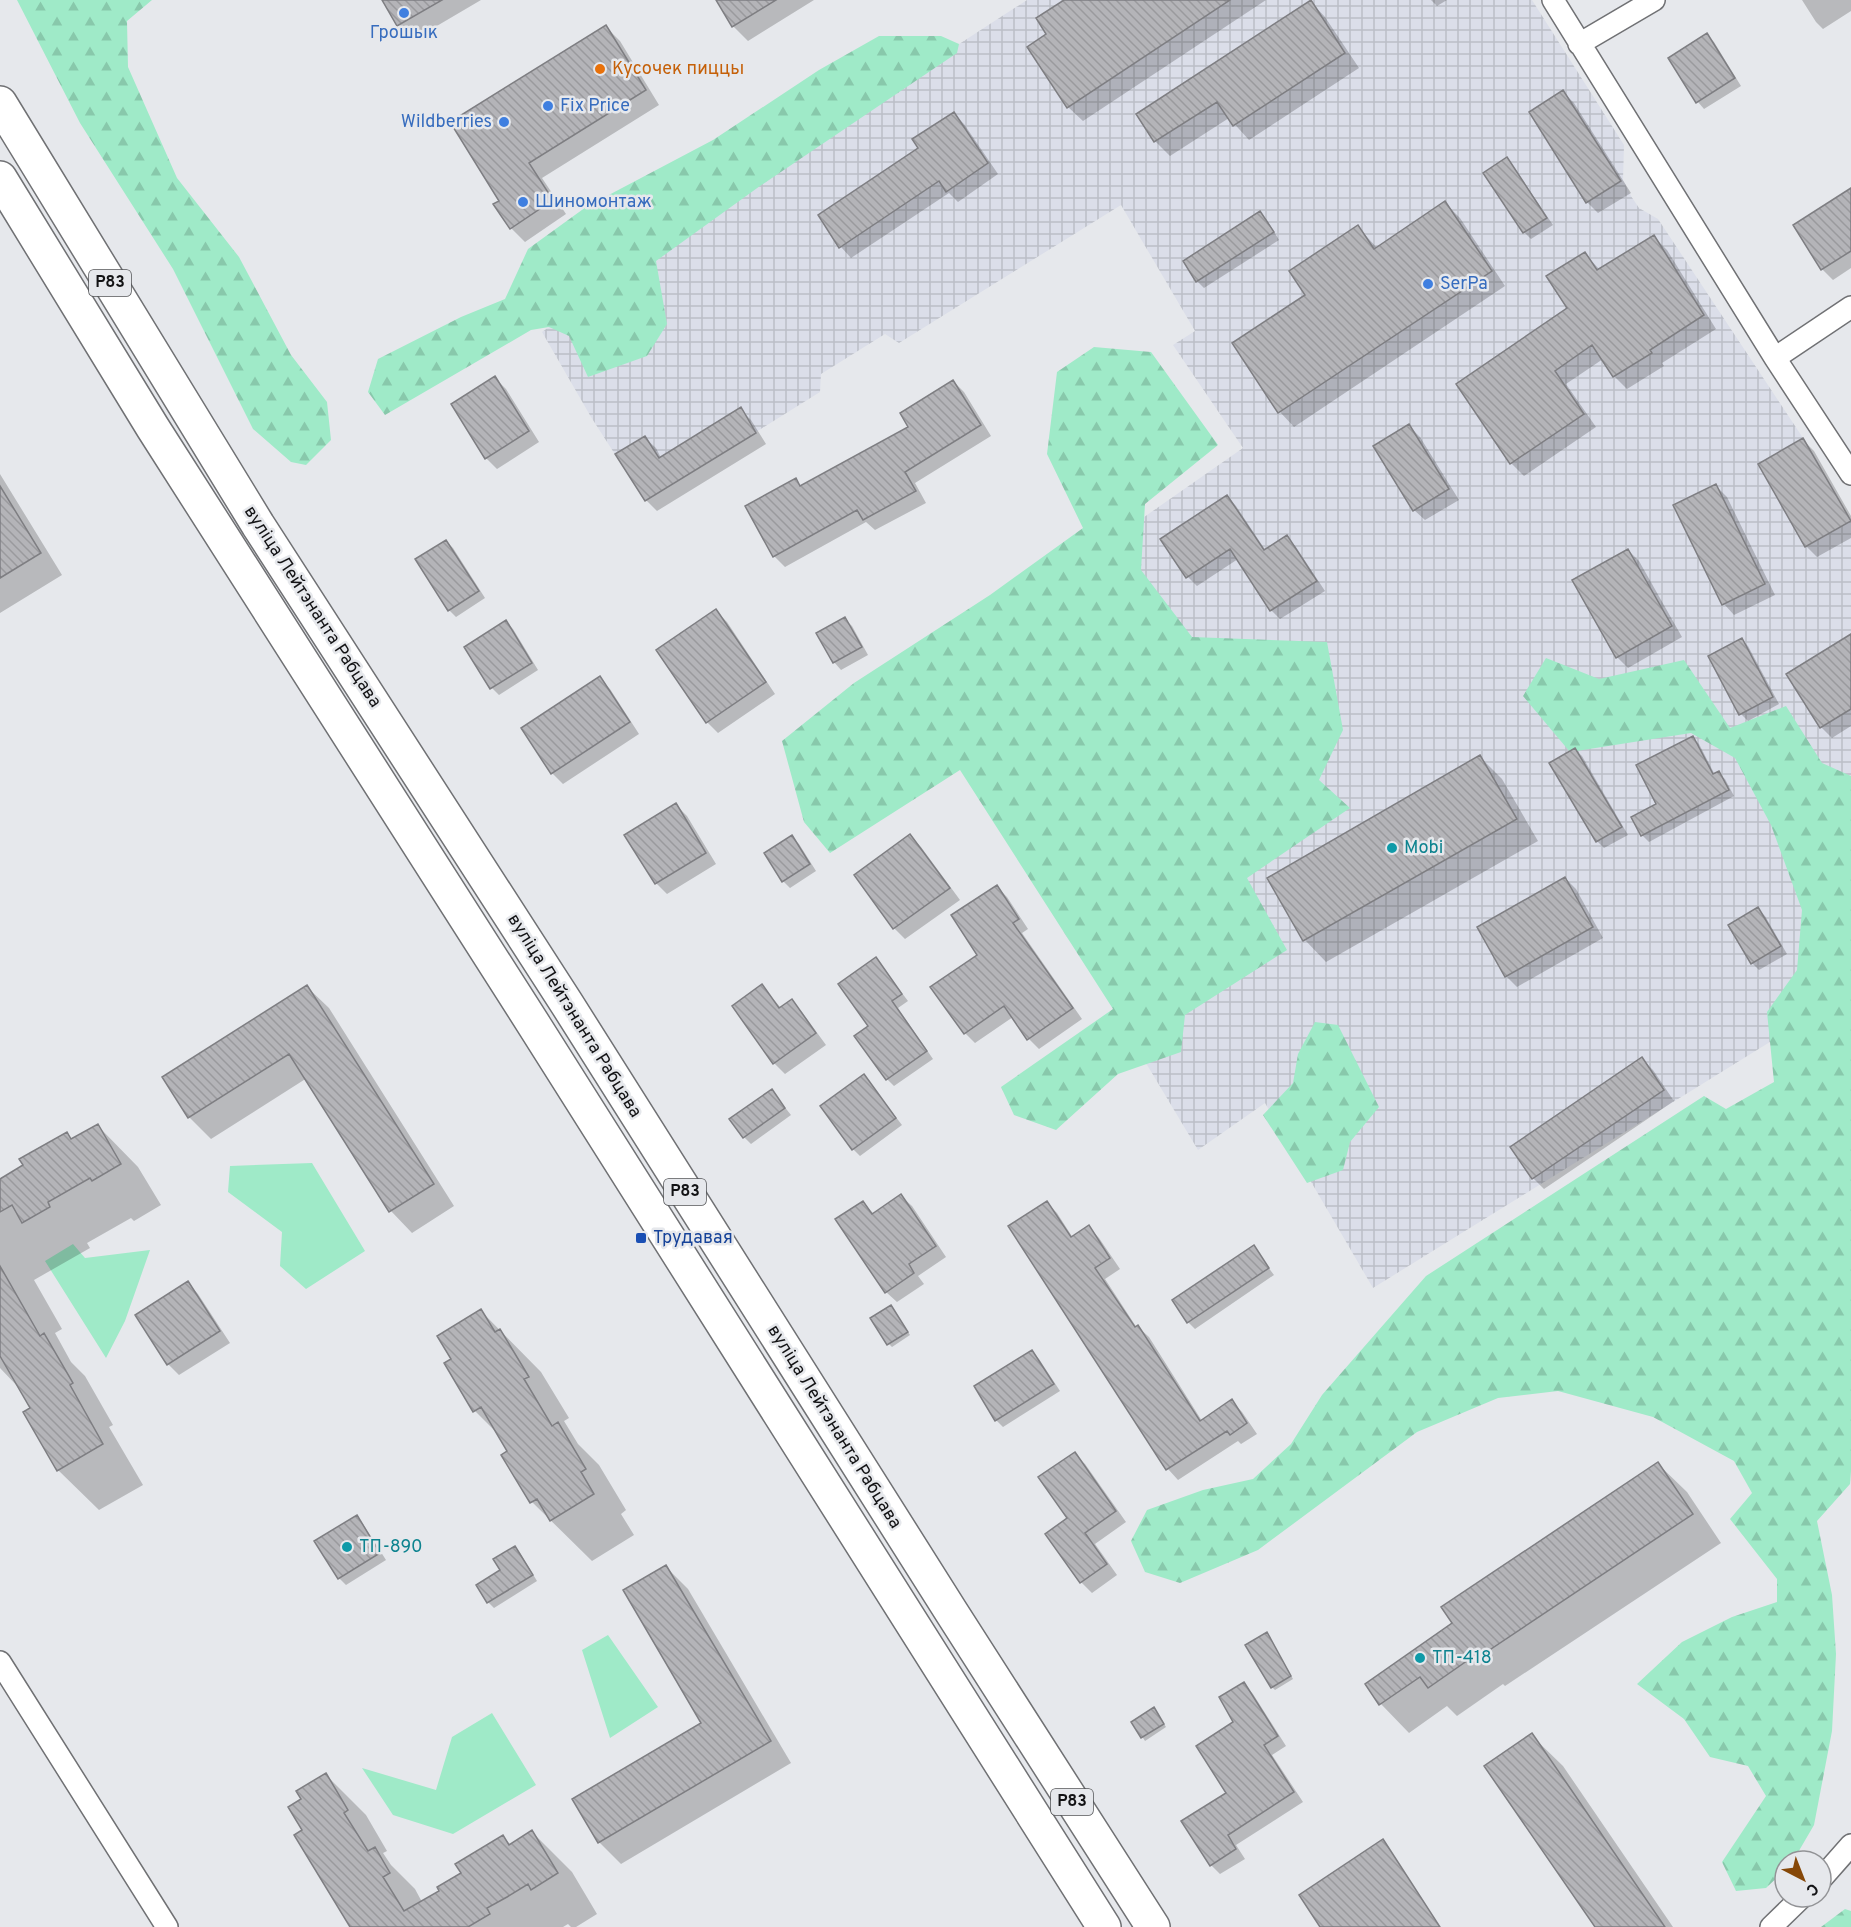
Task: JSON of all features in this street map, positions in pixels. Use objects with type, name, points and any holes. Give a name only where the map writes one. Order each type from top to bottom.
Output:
[{"type":"highway","name":"вуліца Лейтэнанта Рабцава","points":[[0,103],[220,463],[555,984],[958,1623],[1153,1927]]},
{"type":"highway","name":"вуліца Лейтэнанта Рабцава","points":[[0,178],[188,483],[534,1025],[1104,1927]]},
{"type":"street","points":[[1553,0],[1774,358],[1851,474]]},
{"type":"street","points":[[1579,44],[1654,0]]},
{"type":"street","points":[[1774,358],[1851,307]]},
{"type":"street","points":[[188,483],[220,463]]},
{"type":"street","points":[[0,1662],[167,1927]]},
{"type":"street","points":[[1833,1865],[1851,1845]]},
{"type":"street","points":[[1772,1927],[1790,1909]]},
{"type":"shaded area","points":[[1027,0],[1532,0],[1624,145],[1623,180],[1631,196],[1639,208],[1658,219],[1803,438],[1851,522],[1851,891],[1815,1014],[1373,1288],[1265,1103],[1198,1150],[915,677],[1243,448],[1173,345],[1195,331],[1121,205],[899,343],[885,334],[821,374],[820,392],[645,501],[591,417],[542,332],[953,48]]},
{"type":"green space","points":[[17,0],[152,0],[127,21],[128,67],[177,178],[239,257],[291,355],[327,402],[331,440],[306,465],[291,462],[253,429],[173,269],[80,123]]},
{"type":"green space","points":[[879,36],[941,36],[959,44],[957,53],[760,186],[656,261],[667,324],[647,356],[588,377],[569,336],[549,327],[531,330],[385,415],[368,392],[378,359],[461,317],[505,299],[528,249],[586,207],[713,140],[819,70]]},
{"type":"green space","points":[[1094,347],[1151,352],[1218,445],[1145,504],[1141,570],[1192,637],[1327,642],[1343,730],[1319,780],[1350,808],[1247,878],[1287,950],[1185,1015],[1181,1052],[1118,1074],[1056,1130],[1014,1115],[1001,1087],[1113,1009],[960,770],[830,853],[804,822],[782,741],[854,683],[990,595],[1083,528],[1047,454],[1057,372]]},
{"type":"green space","points":[[1546,658],[1599,679],[1684,660],[1730,728],[1786,706],[1822,763],[1851,776],[1851,1471],[1850,1484],[1817,1521],[1832,1595],[1836,1654],[1832,1731],[1814,1825],[1800,1849],[1773,1849],[1773,1881],[1766,1888],[1736,1891],[1722,1862],[1766,1796],[1748,1766],[1710,1757],[1684,1719],[1637,1684],[1682,1642],[1732,1617],[1777,1602],[1777,1579],[1730,1519],[1752,1493],[1734,1461],[1653,1417],[1558,1391],[1498,1398],[1417,1432],[1258,1550],[1180,1583],[1145,1572],[1131,1541],[1147,1510],[1203,1490],[1253,1479],[1291,1444],[1322,1395],[1426,1276],[1704,1096],[1726,1109],[1774,1082],[1767,1012],[1797,970],[1802,910],[1771,825],[1735,758],[1691,733],[1570,752],[1523,696]]},
{"type":"green space","points":[[1315,1022],[1338,1025],[1379,1107],[1350,1142],[1343,1170],[1307,1183],[1263,1115],[1293,1083],[1298,1054]]},
{"type":"green space","points":[[312,1163],[365,1251],[306,1289],[280,1266],[282,1232],[228,1192],[230,1166]]},
{"type":"green space","points":[[73,1244],[85,1258],[150,1250],[125,1321],[106,1358],[45,1261]]},
{"type":"green space","points":[[608,1635],[658,1707],[610,1738],[582,1650]]},
{"type":"green space","points":[[492,1713],[536,1785],[453,1834],[393,1815],[362,1768],[436,1790],[452,1737]]},
{"type":"green space","points":[[1845,1909],[1851,1911],[1851,1927],[1821,1927]]},
{"type":"building","name":"Грошык","points":[[382,0],[442,0],[397,26]]},
{"type":"building","points":[[716,0],[776,0],[732,27]]},
{"type":"building","points":[[1064,0],[1230,0],[1067,108],[1027,47],[1046,34],[1036,18]]},
{"type":"building","points":[[1311,0],[1345,53],[1233,126],[1217,102],[1154,142],[1136,114]]},
{"type":"building","name":"Fix Price","points":[[606,25],[646,90],[529,163],[553,200],[510,229],[493,204],[499,201],[450,122]]},
{"type":"building","points":[[1707,33],[1735,78],[1696,103],[1668,58]]},
{"type":"building","points":[[1563,90],[1621,181],[1586,203],[1529,112]]},
{"type":"building","points":[[954,112],[988,163],[946,192],[939,181],[839,248],[818,215],[918,148],[912,139]]},
{"type":"building","points":[[1507,157],[1547,218],[1523,233],[1483,173]]},
{"type":"building","points":[[1851,188],[1851,251],[1821,270],[1793,225]]},
{"type":"building","points":[[1445,201],[1492,271],[1278,413],[1232,343],[1305,295],[1289,271],[1358,225],[1374,249]]},
{"type":"building","points":[[1260,211],[1274,232],[1196,282],[1183,261]]},
{"type":"building","points":[[1654,235],[1704,315],[1650,350],[1652,353],[1613,377],[1592,345],[1555,371],[1584,414],[1510,464],[1456,384],[1567,308],[1546,276],[1585,252],[1597,270]]},
{"type":"building","points":[[495,376],[529,431],[485,459],[451,404]]},
{"type":"building","points":[[953,380],[981,425],[905,472],[916,491],[863,520],[857,510],[773,557],[745,506],[796,478],[800,486],[908,427],[900,413]]},
{"type":"building","points":[[741,407],[756,433],[645,501],[615,454],[645,436],[659,458]]},
{"type":"building","points":[[1409,424],[1449,489],[1413,511],[1373,446]]},
{"type":"building","points":[[1803,438],[1851,521],[1805,547],[1758,464]]},
{"type":"building","points":[[1716,484],[1765,584],[1722,605],[1673,505]]},
{"type":"building","points":[[0,486],[41,553],[0,578]]},
{"type":"building","points":[[1227,495],[1264,550],[1287,535],[1317,581],[1270,611],[1230,549],[1186,578],[1160,539]]},
{"type":"building","points":[[446,540],[479,591],[448,611],[415,559]]},
{"type":"building","points":[[1628,549],[1672,626],[1616,658],[1572,580]]},
{"type":"building","points":[[716,609],[766,682],[706,723],[656,650]]},
{"type":"building","points":[[845,617],[862,647],[833,663],[816,633]]},
{"type":"building","points":[[506,620],[532,663],[490,689],[464,647]]},
{"type":"building","points":[[1851,634],[1851,709],[1820,728],[1786,674]]},
{"type":"building","points":[[1742,638],[1773,697],[1739,715],[1708,656]]},
{"type":"building","points":[[600,676],[630,722],[551,774],[521,728]]},
{"type":"building","points":[[1693,736],[1713,774],[1719,771],[1729,790],[1641,836],[1631,817],[1656,804],[1636,765]]},
{"type":"building","points":[[1575,748],[1622,827],[1596,842],[1549,763]]},
{"type":"building","name":"Mobi","points":[[1480,755],[1517,819],[1303,941],[1267,878]]},
{"type":"building","points":[[676,803],[706,853],[655,884],[624,835]]},
{"type":"building","points":[[910,834],[950,888],[893,929],[854,875]]},
{"type":"building","points":[[792,835],[810,864],[782,882],[764,853]]},
{"type":"building","points":[[1565,877],[1593,927],[1505,977],[1477,927]]},
{"type":"building","points":[[997,885],[1019,919],[1013,923],[1073,1008],[1027,1040],[1004,1006],[964,1034],[930,987],[977,955],[951,915]]},
{"type":"building","points":[[1758,907],[1781,946],[1751,964],[1728,925]]},
{"type":"building","points":[[876,957],[902,994],[892,1001],[927,1051],[886,1080],[854,1036],[868,1026],[838,984]]},
{"type":"building","points":[[762,984],[779,1008],[792,999],[816,1033],[773,1064],[732,1006]]},
{"type":"building","points":[[307,985],[434,1184],[389,1212],[289,1054],[188,1118],[162,1077]]},
{"type":"building","points":[[1642,1057],[1664,1090],[1532,1179],[1510,1147]]},
{"type":"building","points":[[864,1074],[896,1118],[852,1150],[820,1106]]},
{"type":"building","points":[[772,1089],[785,1108],[743,1138],[729,1119]]},
{"type":"building","points":[[98,1124],[121,1164],[92,1181],[90,1178],[48,1202],[50,1207],[22,1223],[12,1205],[0,1212],[0,1179],[23,1165],[19,1159],[67,1132],[71,1139]]},
{"type":"building","points":[[901,1194],[936,1246],[909,1264],[914,1273],[885,1293],[835,1219],[863,1201],[872,1214]]},
{"type":"building","points":[[1047,1201],[1071,1237],[1089,1225],[1110,1258],[1095,1268],[1135,1327],[1138,1325],[1200,1421],[1232,1399],[1247,1423],[1230,1435],[1227,1431],[1166,1470],[1008,1226]]},
{"type":"building","points":[[1254,1245],[1269,1268],[1187,1323],[1172,1300]]},
{"type":"building","points":[[0,1266],[40,1336],[44,1333],[73,1383],[70,1385],[103,1444],[57,1471],[23,1412],[30,1408],[0,1356]]},
{"type":"building","points":[[188,1281],[220,1331],[167,1365],[135,1315]]},
{"type":"building","points":[[891,1305],[908,1332],[887,1345],[870,1318]]},
{"type":"building","points":[[481,1309],[495,1332],[500,1329],[529,1377],[524,1379],[552,1426],[558,1422],[586,1469],[581,1472],[594,1494],[550,1521],[537,1499],[530,1503],[501,1455],[507,1451],[481,1407],[473,1412],[444,1363],[451,1359],[437,1336]]},
{"type":"building","points":[[1032,1350],[1054,1384],[995,1421],[974,1386]]},
{"type":"building","points":[[1075,1452],[1116,1511],[1085,1533],[1107,1564],[1080,1583],[1045,1534],[1067,1518],[1038,1477]]},
{"type":"building","points":[[1658,1462],[1693,1514],[1476,1659],[1474,1656],[1428,1688],[1420,1677],[1379,1705],[1365,1684],[1452,1623],[1441,1607]]},
{"type":"building","name":"ТП-890","points":[[357,1515],[380,1553],[338,1579],[314,1541]]},
{"type":"building","points":[[515,1546],[533,1575],[487,1603],[476,1585],[500,1570],[493,1559]]},
{"type":"building","points":[[666,1565],[771,1741],[598,1843],[572,1799],[701,1723],[623,1590]]},
{"type":"building","points":[[1267,1632],[1291,1676],[1271,1688],[1245,1645]]},
{"type":"building","points":[[1244,1682],[1278,1736],[1264,1745],[1294,1792],[1228,1835],[1236,1849],[1210,1866],[1181,1821],[1226,1793],[1196,1746],[1233,1722],[1219,1697]]},
{"type":"building","points":[[1154,1707],[1164,1724],[1141,1738],[1131,1722]]},
{"type":"building","points":[[1532,1733],[1665,1927],[1595,1927],[1484,1766]]},
{"type":"building","points":[[326,1773],[348,1810],[344,1813],[368,1851],[375,1847],[390,1873],[383,1877],[404,1911],[439,1891],[437,1887],[461,1873],[455,1864],[503,1835],[509,1845],[532,1830],[558,1873],[531,1890],[528,1884],[487,1908],[490,1914],[468,1927],[350,1927],[294,1835],[302,1830],[288,1807],[301,1799],[296,1791]]},
{"type":"building","points":[[1383,1839],[1440,1927],[1320,1927],[1299,1895]]},
{"type":"place","name":"Грошык","points":[[404,13]]},
{"type":"place","name":"Кусочек пиццы","points":[[600,69]]},
{"type":"place","name":"Fix Price","points":[[548,106]]},
{"type":"place","name":"Wildberries","points":[[504,122]]},
{"type":"place","name":"Шиномонтаж","points":[[523,202]]},
{"type":"place","name":"SerPa","points":[[1428,284]]},
{"type":"place","name":"Mobi","points":[[1392,848]]},
{"type":"place","name":"Трудавая","points":[[641,1238]]},
{"type":"place","name":"ТП-890","points":[[347,1547]]},
{"type":"place","name":"ТП-418","points":[[1420,1658]]}]
